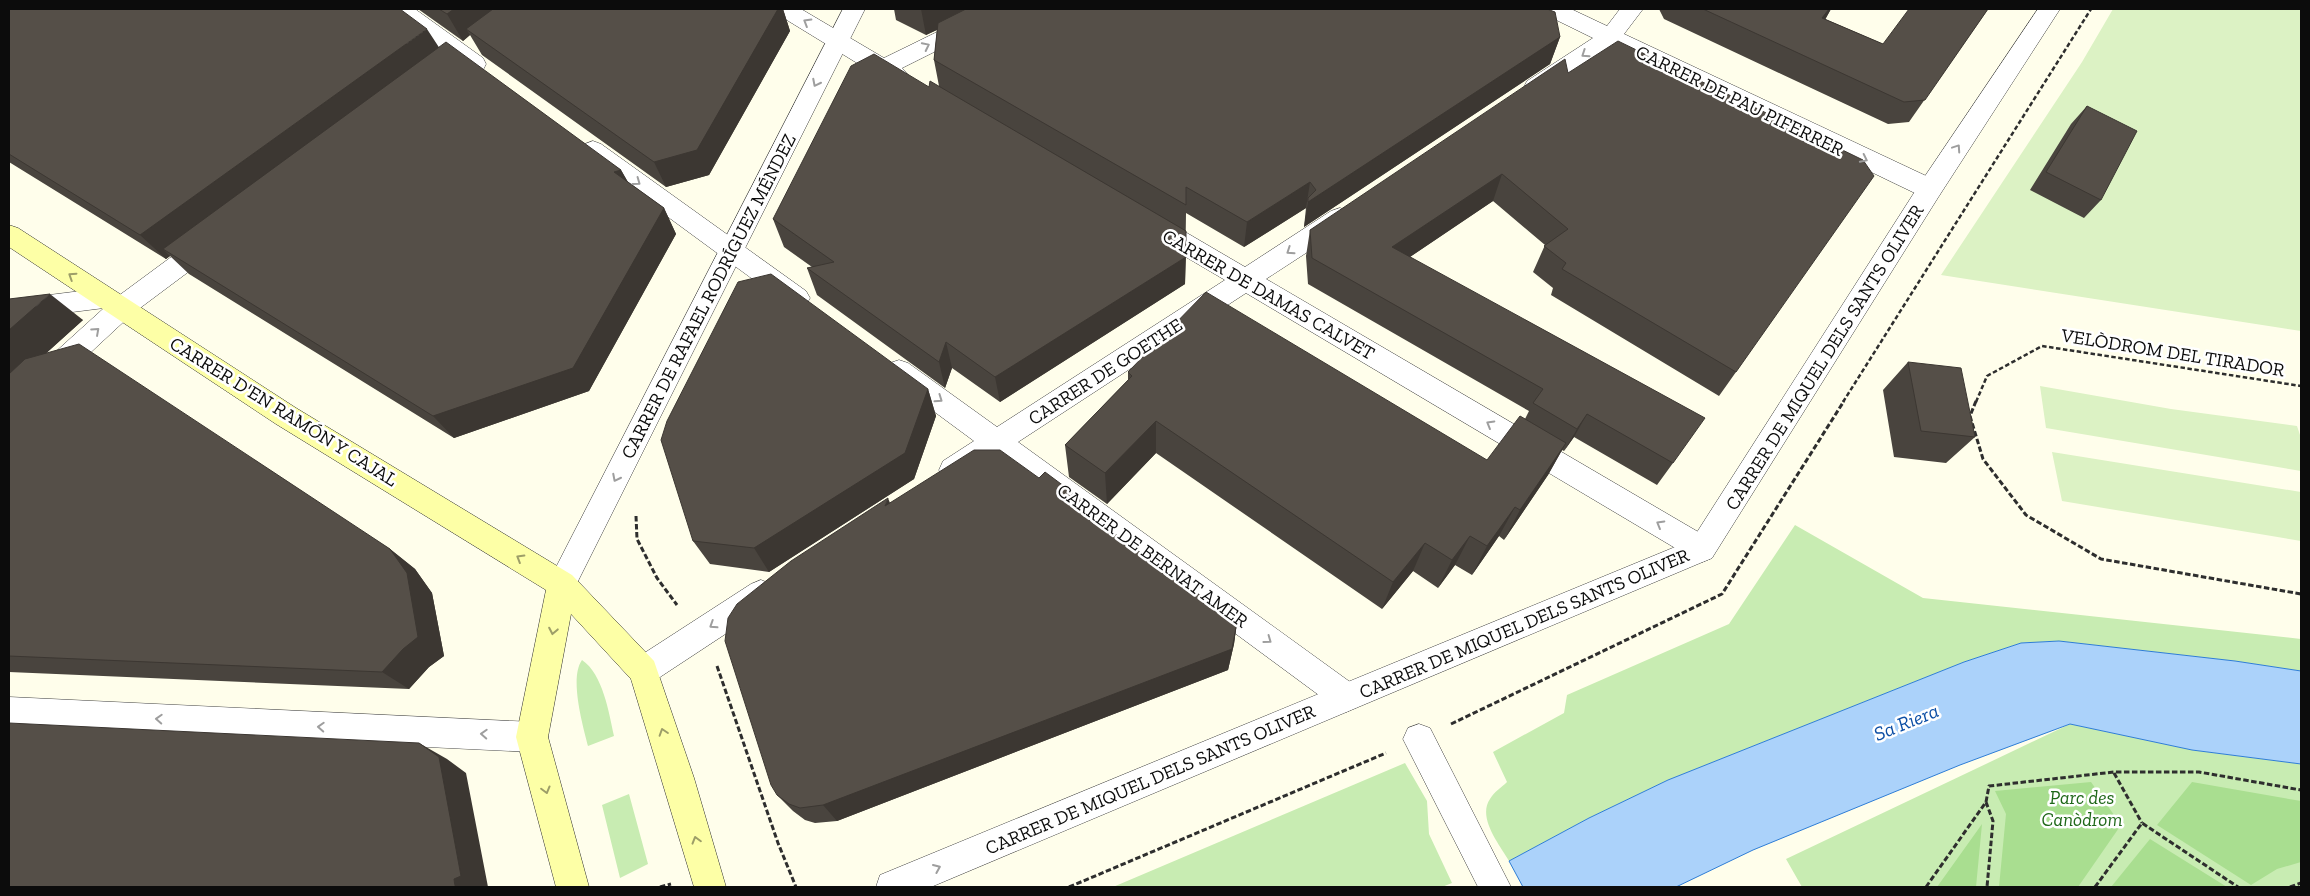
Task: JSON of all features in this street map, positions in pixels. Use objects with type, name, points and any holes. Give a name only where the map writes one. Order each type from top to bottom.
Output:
[{"type":"main road","name":"CARRER D'EN RAMÓN Y CAJAL","points":[[9,235],[286,416],[562,584],[643,671]]},
{"type":"main road","points":[[562,584],[532,737],[572,887]]},
{"type":"main road","points":[[643,671],[678,778],[710,887]]},
{"type":"street","points":[[400,9],[494,78]]},
{"type":"street","points":[[785,9],[917,87]]},
{"type":"street","name":"CARRER DE RAFAEL RODRÍGUEZ MÉNDEZ","points":[[562,584],[854,9]]},
{"type":"street","points":[[883,68],[1002,9]]},
{"type":"street","name":"CARRER DE PAU PIFERRER","points":[[1552,9],[1930,189]]},
{"type":"street","points":[[1519,98],[1610,37],[1632,9]]},
{"type":"street","name":"CARRER DE MIQUEL DELS SANTS OLIVER","points":[[892,887],[1702,549],[1930,189],[2049,9]]},
{"type":"street","points":[[573,136],[815,311]]},
{"type":"street","name":"CARRER DE GOETHE","points":[[932,484],[1246,281],[1362,203]]},
{"type":"street","name":"CARRER DE DAMAS CALVET","points":[[1136,216],[1702,549]]},
{"type":"street","points":[[9,411],[114,303],[226,231]]},
{"type":"street","points":[[9,310],[114,303]]},
{"type":"street","name":"CARRER DE BERNAT AMER","points":[[879,356],[998,441],[1346,697]]},
{"type":"street","points":[[643,671],[785,579]]},
{"type":"street","points":[[9,712],[532,737]]},
{"type":"street","points":[[1419,739],[1495,887]]},
{"type":"path","name":"VELÒDROM DEL TIRADOR","points":[[2301,386],[2042,346],[1987,376],[1970,416],[1983,459],[2026,515],[2101,559],[2301,594]]},
{"type":"path","points":[[636,510],[637,540],[657,578],[713,655],[778,843],[796,887]]},
{"type":"path","points":[[2114,772],[2142,823],[2238,887]]},
{"type":"path","points":[[1926,887],[1986,802],[1990,786],[2114,772],[2199,772],[2301,790]]},
{"type":"path","points":[[1986,802],[1992,821],[1987,887]]},
{"type":"path","points":[[2095,887],[2142,823]]},
{"type":"path","points":[[2290,887],[2301,883]]},
{"type":"green space","points":[[2113,9],[2301,9],[2301,331],[1941,275],[2082,62]]},
{"type":"green space","points":[[2040,386],[2171,409],[2297,426],[2301,438],[2301,471],[2046,428]]},
{"type":"green space","points":[[2052,452],[2301,492],[2301,541],[2062,501]]},
{"type":"green space","points":[[1795,525],[1923,598],[2301,639],[2301,671],[2235,661],[2059,641],[2021,643],[1964,662],[1668,780],[1589,818],[1509,861],[1491,831],[1486,814],[1490,799],[1507,782],[1493,752],[1564,713],[1567,695],[1729,624]]},
{"type":"green space","points":[[582,660],[589,666],[600,684],[614,736],[588,746],[580,715],[577,690],[578,668]]},
{"type":"green space","name":"Parc des Canòdrom","points":[[2070,724],[2192,750],[2301,764],[2301,887],[1802,887],[1786,859]]},
{"type":"green space","points":[[1405,763],[1427,801],[1429,834],[1452,883],[1442,887],[1113,887]]},
{"type":"green space","points":[[2091,782],[2121,825],[2078,887],[1999,887],[2006,814],[1995,791]]},
{"type":"green space","points":[[2192,782],[2301,801],[2301,862],[2277,869],[2251,885],[2157,825]]},
{"type":"green space","points":[[629,794],[648,864],[620,878],[602,805]]},
{"type":"green space","points":[[1982,824],[1976,887],[1937,887]]},
{"type":"green space","points":[[2150,839],[2227,887],[2111,887]]},
{"type":"water","name":"Sa Riera","points":[[2059,641],[2235,661],[2301,671],[2301,764],[2192,750],[2070,724],[1960,765],[1753,850],[1676,887],[1523,887],[1509,861],[1589,818],[1668,780],[1964,662],[2021,643]]},
{"type":"building","points":[[9,9],[400,9],[427,29],[140,235],[9,154]]},
{"type":"building","points":[[439,9],[454,9],[447,14]]},
{"type":"building","points":[[493,9],[778,9],[697,150],[654,162],[466,29]]},
{"type":"building","points":[[966,9],[1547,9],[1555,12],[1560,37],[1308,202],[1308,198],[1316,190],[1310,182],[1247,222],[1186,187],[1186,205],[934,60],[938,23]]},
{"type":"building","points":[[1703,9],[1829,9],[1822,18],[1883,44],[1909,9],[1988,9],[1925,100],[1904,102]]},
{"type":"building","points":[[1618,41],[1863,160],[1874,176],[1736,372],[1562,269],[1566,263],[1544,246],[1568,229],[1502,174],[1392,247],[1705,418],[1673,463],[1587,414],[1577,429],[1533,403],[1543,389],[1312,258],[1310,230],[1565,59],[1568,73]]},
{"type":"building","points":[[446,42],[621,170],[614,172],[664,208],[573,368],[433,416],[163,249]]},
{"type":"building","points":[[874,54],[929,87],[930,81],[1186,231],[1186,257],[995,377],[946,342],[939,362],[807,268],[834,262],[773,219],[851,66]]},
{"type":"building","points":[[2087,106],[2137,131],[2101,200],[2046,172]]},
{"type":"building","points":[[771,274],[928,389],[905,453],[754,548],[693,541],[661,440],[667,421],[738,282]]},
{"type":"building","points":[[1206,292],[1487,460],[1520,416],[1566,443],[1520,510],[1515,507],[1487,546],[1470,536],[1452,560],[1425,543],[1393,582],[1156,421],[1105,473],[1065,445],[1132,376],[1128,372]]},
{"type":"building","points":[[50,294],[9,330],[9,299]]},
{"type":"building","points":[[79,344],[390,549],[407,573],[418,637],[403,649],[382,672],[9,656],[9,374],[25,359]]},
{"type":"building","points":[[1908,362],[1961,368],[1975,437],[1921,431]]},
{"type":"building","points":[[974,450],[1000,450],[1039,478],[1045,472],[1084,501],[1078,507],[1237,622],[1232,649],[823,805],[800,808],[789,804],[777,795],[771,785],[725,641],[728,618],[737,604],[791,561],[888,498],[885,506]]},
{"type":"building","points":[[9,723],[419,743],[439,757],[461,876],[454,879],[455,887],[9,887]]}]
